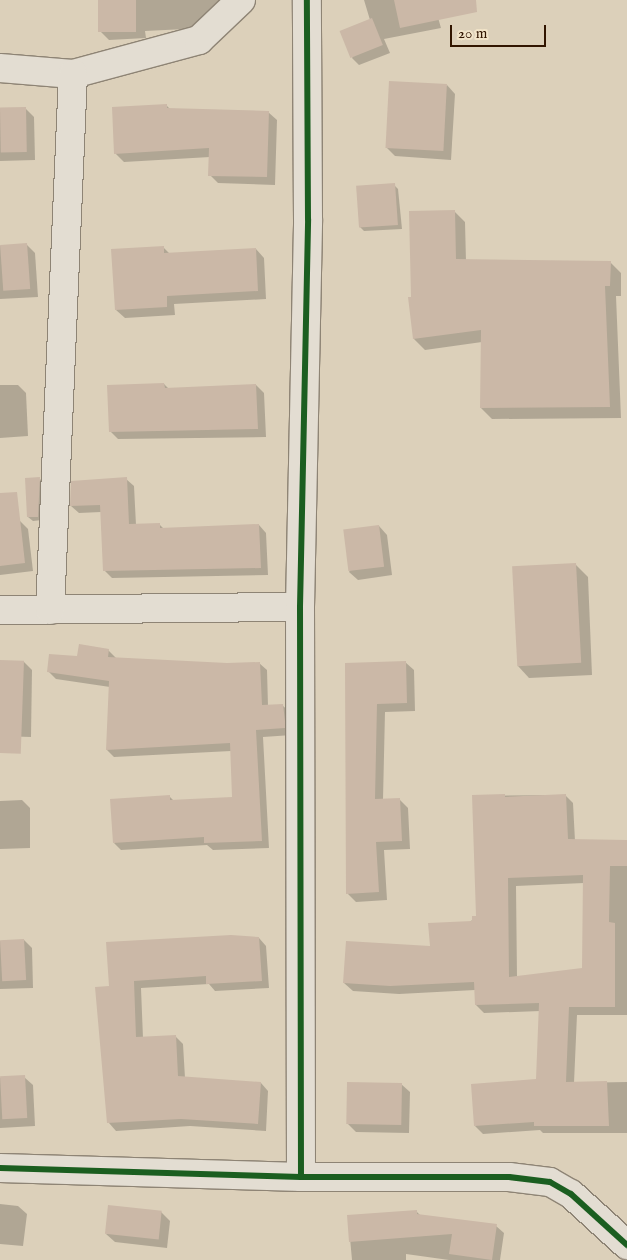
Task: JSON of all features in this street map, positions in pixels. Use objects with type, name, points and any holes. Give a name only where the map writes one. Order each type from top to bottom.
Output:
[{"type":"street","points":[[0,68],[73,74],[199,40],[241,0]]},
{"type":"street","points":[[301,1177],[300,607],[308,219],[307,0]]},
{"type":"street","points":[[50,610],[73,74]]},
{"type":"street","points":[[0,610],[300,607]]},
{"type":"street","points":[[0,1168],[301,1177],[509,1176],[550,1182],[570,1194],[627,1245]]},
{"type":"building","points":[[98,0],[136,0],[136,32],[98,32]]},
{"type":"building","points":[[394,0],[476,0],[477,12],[400,28]]},
{"type":"building","points":[[372,18],[383,45],[350,58],[340,31]]},
{"type":"building","points":[[389,81],[447,84],[443,151],[385,148]]},
{"type":"building","points":[[167,104],[167,108],[269,111],[267,177],[208,176],[209,148],[114,154],[112,107]]},
{"type":"building","points":[[0,107],[26,107],[27,152],[1,152]]},
{"type":"building","points":[[395,183],[398,225],[359,228],[356,186]]},
{"type":"building","points":[[455,210],[456,259],[611,261],[610,286],[605,286],[610,407],[480,408],[481,330],[413,339],[408,297],[411,297],[409,211]]},
{"type":"building","points":[[27,243],[30,289],[3,291],[0,245]]},
{"type":"building","points":[[164,246],[164,253],[256,248],[258,291],[167,296],[167,307],[115,310],[111,249]]},
{"type":"building","points":[[164,383],[165,388],[256,384],[258,429],[109,432],[107,385]]},
{"type":"building","points":[[40,477],[38,517],[27,517],[25,478]]},
{"type":"building","points":[[127,477],[129,524],[160,523],[160,528],[259,524],[261,568],[103,571],[100,505],[70,506],[71,481]]},
{"type":"building","points":[[17,492],[25,563],[0,566],[0,493]]},
{"type":"building","points":[[379,525],[384,567],[348,571],[343,529]]},
{"type":"building","points":[[576,563],[581,663],[517,666],[512,566]]},
{"type":"building","points":[[79,644],[109,649],[108,657],[227,663],[260,662],[262,705],[283,704],[285,721],[285,728],[256,730],[262,841],[204,843],[204,837],[113,843],[110,799],[170,795],[170,800],[232,797],[230,743],[106,750],[109,681],[47,672],[49,654],[77,656]]},
{"type":"building","points":[[0,660],[24,661],[21,754],[0,753]]},
{"type":"building","points":[[406,661],[407,703],[377,704],[375,799],[400,798],[402,841],[376,842],[379,892],[346,894],[345,663]]},
{"type":"building","points":[[505,794],[505,797],[566,794],[568,839],[627,840],[627,866],[610,866],[609,922],[615,923],[615,1007],[569,1007],[566,1082],[607,1081],[609,1126],[534,1126],[534,1122],[474,1126],[471,1084],[536,1079],[539,1003],[475,1005],[474,982],[390,986],[343,983],[346,941],[430,946],[428,923],[472,921],[472,916],[476,916],[472,795]],"holes":[[[583,875],[582,968],[509,977],[508,878]]]},
{"type":"building","points":[[231,935],[259,937],[262,981],[206,984],[206,976],[134,981],[136,1037],[176,1035],[178,1076],[261,1082],[258,1124],[181,1119],[107,1123],[95,987],[109,986],[106,942]]},
{"type":"building","points":[[24,939],[26,980],[2,981],[0,940]]},
{"type":"building","points":[[25,1075],[27,1118],[2,1119],[0,1076]]},
{"type":"building","points":[[347,1082],[402,1083],[401,1125],[346,1124]]},
{"type":"building","points":[[108,1205],[162,1211],[159,1239],[105,1234]]},
{"type":"building","points":[[417,1210],[417,1214],[497,1224],[492,1260],[449,1254],[452,1234],[349,1242],[347,1215]]},
{"type":"cycle path","points":[[301,1177],[300,607],[308,219],[307,0]]},
{"type":"cycle path","points":[[0,1168],[301,1177],[509,1177],[550,1182],[571,1194],[627,1245]]}]
